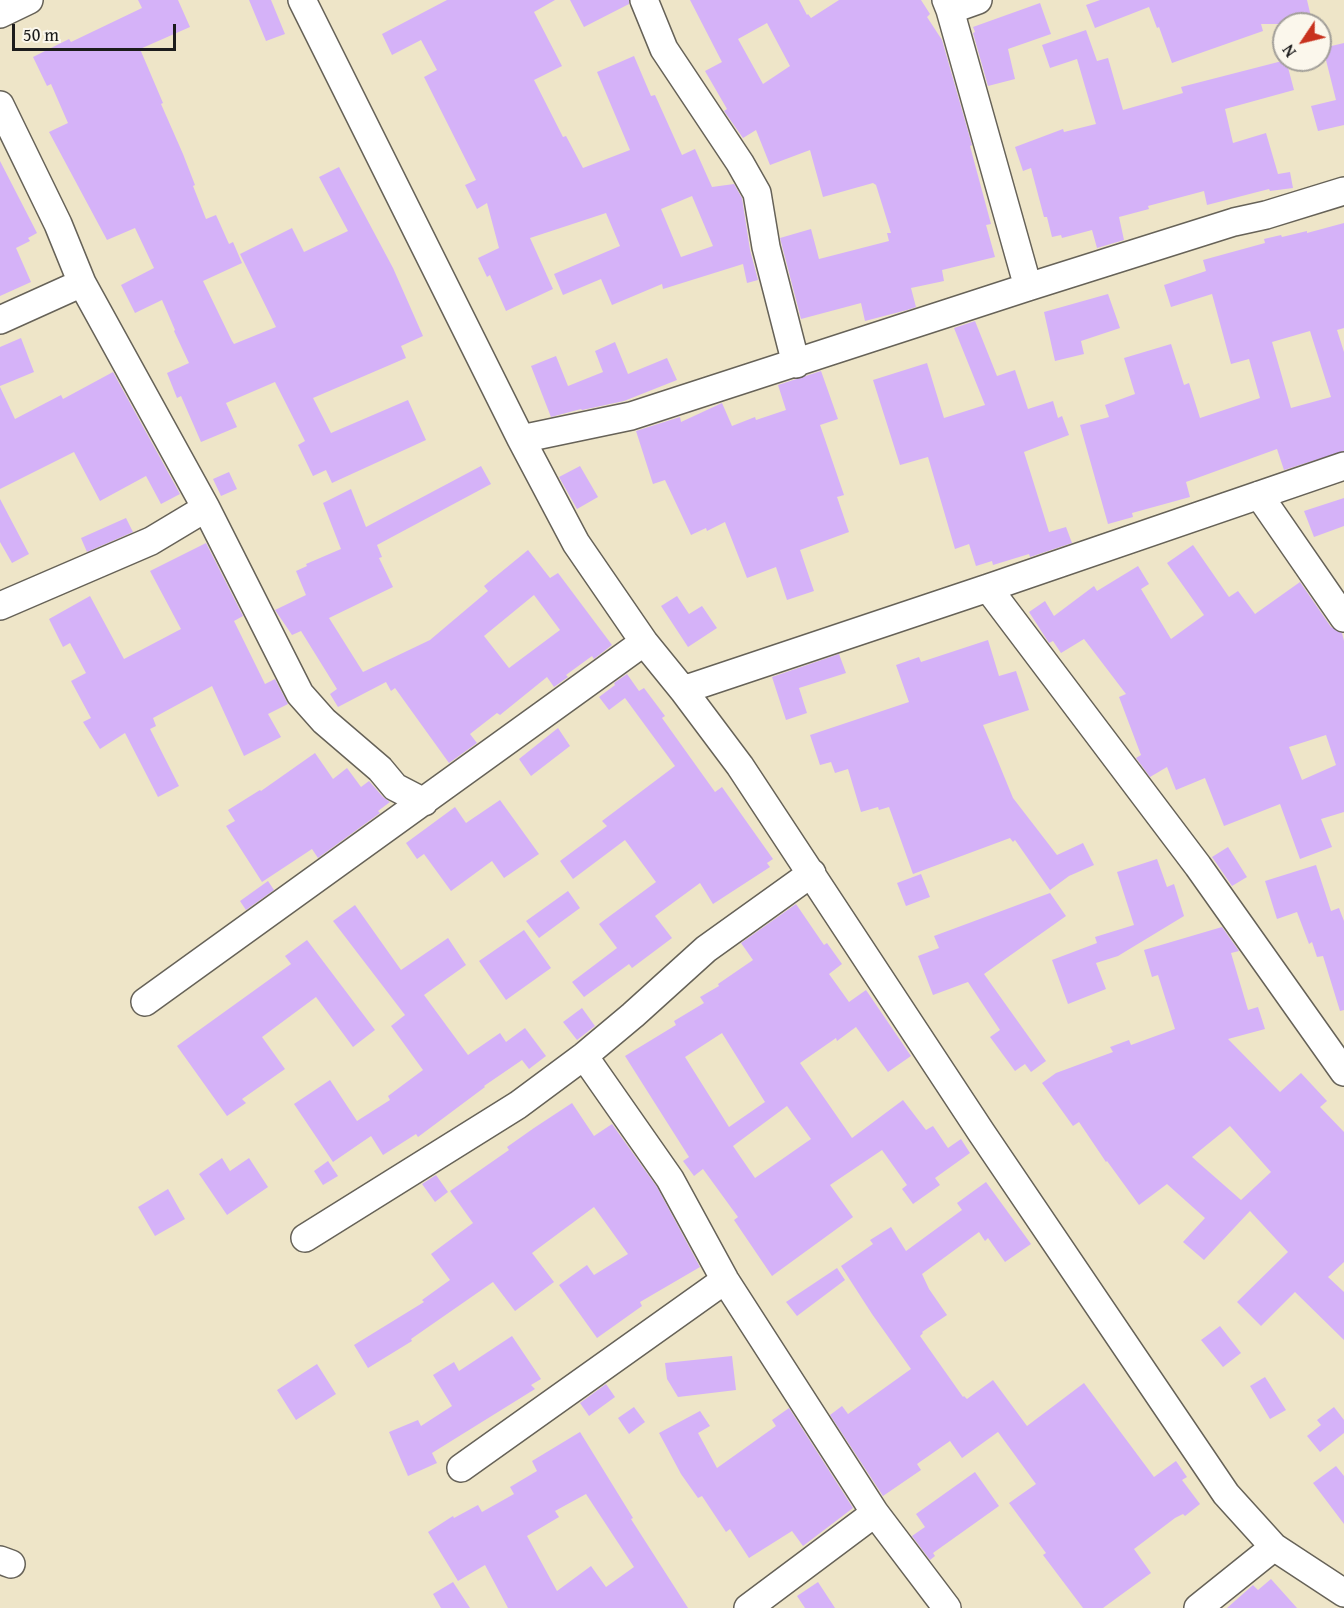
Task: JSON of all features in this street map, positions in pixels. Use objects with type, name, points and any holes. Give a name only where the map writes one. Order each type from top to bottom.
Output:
[{"type":"street","points":[[0,14],[29,0]]},
{"type":"street","points":[[302,0],[521,439],[576,543],[644,642],[740,766],[981,1132],[1226,1494],[1274,1547],[1344,1593]]},
{"type":"street","points":[[644,0],[664,49],[740,163],[757,194],[766,247],[796,364]]},
{"type":"street","points":[[978,0],[948,5],[1028,287]]},
{"type":"street","points":[[0,105],[58,224],[82,283],[206,508],[300,694],[324,721],[380,769],[395,787],[424,802]]},
{"type":"street","points":[[521,439],[631,416],[1028,287],[1234,222],[1266,215],[1344,191]]},
{"type":"street","points":[[0,320],[82,283]]},
{"type":"street","points":[[683,690],[1344,466]]},
{"type":"street","points":[[1259,495],[1344,618]]},
{"type":"street","points":[[0,606],[151,541],[206,508]]},
{"type":"street","points":[[988,588],[1198,866],[1344,1072]]},
{"type":"street","points":[[145,1002],[644,642]]},
{"type":"street","points":[[305,1238],[518,1105],[584,1056],[706,949],[812,873]]},
{"type":"street","points":[[584,1056],[670,1179],[725,1280],[875,1513],[947,1608]]},
{"type":"street","points":[[461,1468],[725,1280]]},
{"type":"street","points":[[748,1608],[875,1513]]},
{"type":"street","points":[[1198,1608],[1274,1547]]},
{"type":"building","points":[[138,0],[178,0],[190,27],[140,49],[183,154],[206,219],[216,215],[229,244],[233,242],[242,263],[203,281],[232,341],[234,344],[276,327],[240,254],[292,228],[304,252],[348,231],[319,177],[339,167],[393,268],[423,336],[401,346],[406,358],[313,398],[331,433],[408,400],[426,440],[332,483],[326,470],[313,476],[298,445],[305,441],[275,382],[226,403],[237,427],[201,442],[181,396],[177,398],[167,373],[189,363],[162,300],[135,313],[121,285],[154,268],[135,228],[107,240],[49,132],[68,123],[51,84],[47,86],[33,57],[69,39],[71,42],[142,8]]},
{"type":"building","points":[[249,0],[271,0],[285,34],[266,41]]},
{"type":"building","points":[[447,0],[555,0],[534,12],[562,66],[534,80],[563,137],[566,136],[583,168],[630,150],[597,72],[634,56],[651,96],[655,95],[682,155],[695,149],[712,187],[734,184],[742,198],[750,250],[758,280],[747,283],[743,264],[663,289],[662,284],[612,305],[601,279],[563,295],[554,274],[620,246],[606,213],[530,238],[553,289],[506,311],[490,275],[487,277],[478,258],[499,248],[487,203],[477,209],[465,185],[476,180],[424,77],[437,70],[421,40],[392,55],[382,34]],"holes":[[[692,196],[713,246],[681,257],[661,209]]]},
{"type":"building","points":[[570,0],[629,0],[629,4],[584,27]]},
{"type":"building","points":[[690,0],[799,0],[811,18],[839,0],[921,0],[930,14],[927,17],[942,40],[972,145],[970,146],[991,224],[986,225],[995,257],[942,270],[944,281],[911,288],[916,307],[907,310],[865,321],[861,303],[801,319],[780,238],[811,229],[819,259],[889,241],[887,233],[891,233],[876,185],[873,183],[823,197],[810,150],[770,165],[756,130],[743,138],[724,111],[727,109],[705,71],[722,62]],"holes":[[[767,23],[790,66],[763,84],[738,39]]]},
{"type":"building","points":[[1100,0],[1307,0],[1310,12],[1272,12],[1272,24],[1261,24],[1263,31],[1172,63],[1149,7],[1095,28],[1086,5]]},
{"type":"building","points":[[1040,3],[1051,34],[1008,49],[1015,79],[988,86],[973,27]]},
{"type":"building","points":[[1086,30],[1097,61],[1108,58],[1123,110],[1183,93],[1181,87],[1272,64],[1272,72],[1289,72],[1294,90],[1225,109],[1233,143],[1266,133],[1278,174],[1290,172],[1293,188],[1270,191],[1269,189],[1207,205],[1204,191],[1148,206],[1149,209],[1119,217],[1124,240],[1097,248],[1092,230],[1062,238],[1061,235],[1052,237],[1047,217],[1044,217],[1031,168],[1023,171],[1015,147],[1063,129],[1064,132],[1096,124],[1077,59],[1050,68],[1042,45]]},
{"type":"building","points":[[1344,43],[1344,125],[1318,131],[1311,106],[1336,100],[1329,72],[1332,72],[1332,46]]},
{"type":"building","points":[[0,161],[37,233],[28,238],[30,241],[16,248],[31,282],[0,296]]},
{"type":"building","points":[[1344,223],[1344,328],[1337,330],[1344,352],[1344,451],[1284,470],[1277,449],[1186,482],[1190,497],[1132,513],[1133,517],[1108,524],[1080,425],[1109,417],[1105,405],[1135,394],[1124,358],[1171,344],[1184,385],[1189,383],[1200,418],[1260,398],[1249,359],[1231,364],[1212,294],[1171,307],[1164,285],[1206,271],[1203,260],[1265,243],[1264,239],[1307,231],[1307,233]],"holes":[[[1310,331],[1331,397],[1291,408],[1272,342]]]},
{"type":"building","points":[[1108,294],[1120,328],[1081,341],[1084,354],[1055,361],[1044,312]]},
{"type":"building","points":[[975,321],[997,376],[1015,370],[1028,409],[1053,401],[1058,418],[1062,416],[1069,435],[1024,452],[1049,532],[1066,527],[1072,543],[1030,557],[1029,554],[993,565],[992,561],[976,566],[969,544],[955,549],[928,457],[900,465],[873,380],[927,363],[944,418],[985,405],[954,328]]},
{"type":"building","points":[[21,338],[34,372],[0,386],[0,347]]},
{"type":"building","points":[[615,342],[628,374],[667,358],[677,380],[624,401],[551,417],[531,366],[556,356],[568,386],[603,372],[595,351]]},
{"type":"building","points":[[821,371],[838,419],[820,425],[844,495],[837,497],[849,532],[800,550],[814,591],[787,600],[776,567],[747,578],[725,522],[707,531],[706,528],[691,535],[665,480],[653,484],[636,431],[680,417],[681,422],[722,403],[732,426],[755,417],[756,420],[786,410],[778,385]]},
{"type":"building","points":[[113,372],[180,494],[161,504],[146,476],[100,501],[74,452],[0,489],[0,387],[15,419],[61,395],[63,399]]},
{"type":"building","points":[[481,466],[491,484],[377,545],[382,557],[379,558],[393,587],[329,618],[363,672],[430,640],[488,591],[484,586],[528,550],[550,578],[558,573],[612,645],[594,659],[592,656],[554,687],[547,677],[500,715],[497,713],[470,734],[477,743],[449,763],[395,688],[391,691],[386,682],[338,707],[330,694],[337,689],[301,631],[292,635],[275,610],[306,595],[296,571],[307,566],[306,564],[341,549],[323,503],[351,489],[366,527]],"holes":[[[534,595],[560,630],[509,668],[484,636]]]},
{"type":"building","points":[[580,466],[598,497],[577,509],[559,477]]},
{"type":"building","points":[[229,472],[237,489],[221,496],[213,479]]},
{"type":"building","points":[[1344,498],[1344,526],[1314,537],[1304,511]]},
{"type":"building","points":[[0,499],[29,554],[12,563],[0,542]]},
{"type":"building","points":[[126,518],[133,532],[87,552],[81,538]]},
{"type":"building","points":[[206,543],[243,616],[234,621],[265,684],[275,679],[288,704],[268,714],[281,737],[244,756],[212,686],[153,718],[156,726],[150,729],[179,786],[158,797],[125,733],[100,749],[83,722],[91,718],[71,681],[86,673],[70,643],[63,647],[49,619],[90,596],[124,659],[181,629],[150,571]]},
{"type":"building","points":[[1193,545],[1229,597],[1238,591],[1255,614],[1300,582],[1331,627],[1342,633],[1344,641],[1344,812],[1321,819],[1332,847],[1300,859],[1280,804],[1224,826],[1205,778],[1176,790],[1167,767],[1150,777],[1136,758],[1141,755],[1119,697],[1126,694],[1084,639],[1061,653],[1053,641],[1049,643],[1029,612],[1045,601],[1054,616],[1094,586],[1097,591],[1138,566],[1149,584],[1141,589],[1171,639],[1204,615],[1167,563]],"holes":[[[1326,735],[1336,765],[1302,780],[1289,747]]]},
{"type":"building","points":[[677,596],[689,614],[702,606],[717,628],[688,647],[661,606]]},
{"type":"building","points":[[988,640],[999,676],[1016,671],[1029,710],[983,725],[1013,798],[1057,855],[1083,843],[1094,865],[1069,876],[1050,890],[1015,840],[1013,842],[1010,838],[913,874],[889,807],[879,810],[878,807],[861,812],[848,769],[835,773],[831,762],[820,765],[810,735],[909,702],[896,665],[919,657],[921,662]]},
{"type":"building","points":[[839,654],[846,673],[799,688],[807,713],[786,720],[772,677]]},
{"type":"building","points":[[627,674],[639,691],[644,688],[665,716],[662,718],[715,792],[722,787],[773,859],[767,863],[770,867],[713,904],[700,883],[655,916],[672,938],[632,968],[629,964],[584,997],[572,982],[617,948],[599,924],[656,882],[625,840],[573,879],[560,861],[607,826],[602,821],[675,766],[625,698],[609,710],[599,697]]},
{"type":"building","points":[[558,728],[570,746],[531,776],[519,759]]},
{"type":"building","points":[[315,753],[333,779],[347,768],[361,787],[369,781],[390,802],[378,811],[380,813],[318,858],[312,849],[262,882],[226,826],[235,821],[228,810],[261,791]]},
{"type":"building","points":[[500,800],[539,854],[504,878],[492,861],[451,891],[424,854],[417,859],[406,843],[455,807],[466,823]]},
{"type":"building","points":[[1228,847],[1247,877],[1232,886],[1212,857]]},
{"type":"building","points":[[1157,859],[1167,887],[1174,884],[1184,916],[1118,956],[1096,963],[1106,989],[1068,1004],[1052,960],[1097,943],[1095,937],[1134,925],[1117,872]]},
{"type":"building","points":[[1316,865],[1331,911],[1339,908],[1344,921],[1344,1010],[1340,1011],[1323,956],[1317,957],[1312,942],[1309,944],[1297,912],[1277,919],[1265,881]]},
{"type":"building","points":[[921,874],[930,897],[906,906],[897,883]]},
{"type":"building","points":[[268,881],[274,890],[246,910],[240,901]]},
{"type":"building","points":[[568,891],[580,908],[539,938],[526,921]]},
{"type":"building","points":[[1050,893],[1066,916],[984,974],[1046,1061],[1031,1072],[1025,1064],[1015,1071],[990,1037],[1000,1030],[968,982],[933,995],[918,956],[939,948],[934,936]]},
{"type":"building","points":[[796,904],[824,945],[827,943],[842,964],[829,974],[849,1002],[866,990],[911,1056],[888,1072],[856,1027],[800,1063],[852,1138],[903,1100],[926,1130],[933,1126],[948,1148],[961,1139],[970,1153],[935,1178],[940,1185],[913,1204],[902,1189],[907,1185],[882,1150],[830,1185],[853,1217],[772,1276],[734,1220],[738,1217],[703,1169],[694,1176],[683,1161],[689,1157],[625,1056],[676,1025],[674,1021],[704,1003],[700,997],[719,986],[718,984],[753,960],[741,943]],"holes":[[[722,1033],[765,1102],[729,1127],[685,1057]],[[787,1106],[811,1139],[755,1178],[733,1146]]]},
{"type":"building","points":[[355,905],[401,970],[448,938],[466,965],[424,995],[468,1055],[500,1033],[506,1042],[525,1028],[546,1056],[529,1069],[522,1060],[418,1137],[416,1134],[383,1155],[371,1136],[333,1162],[294,1104],[330,1080],[357,1121],[390,1100],[388,1096],[423,1070],[391,1026],[405,1015],[333,921]]},
{"type":"building","points":[[1222,927],[1239,951],[1231,953],[1248,1010],[1258,1007],[1265,1029],[1228,1039],[1280,1092],[1301,1073],[1327,1101],[1320,1107],[1344,1132],[1344,1262],[1328,1277],[1344,1292],[1344,1340],[1295,1292],[1261,1326],[1237,1302],[1288,1252],[1250,1211],[1204,1260],[1183,1242],[1205,1218],[1167,1184],[1139,1205],[1079,1122],[1073,1126],[1042,1083],[1056,1073],[1113,1052],[1110,1047],[1129,1040],[1131,1045],[1175,1029],[1158,975],[1152,977],[1144,950]],"holes":[[[1230,1126],[1271,1172],[1241,1200],[1192,1157]]]},
{"type":"building","points":[[524,930],[551,968],[506,1000],[479,961]]},
{"type":"building","points":[[307,940],[375,1030],[353,1047],[316,997],[262,1037],[285,1069],[242,1099],[246,1103],[227,1116],[177,1046],[291,964],[285,956]]},
{"type":"building","points":[[582,1008],[595,1026],[577,1040],[563,1022]]},
{"type":"building","points":[[572,1103],[594,1136],[612,1124],[657,1187],[700,1267],[640,1302],[642,1306],[597,1338],[559,1285],[587,1265],[594,1275],[628,1254],[594,1207],[532,1253],[554,1282],[515,1311],[493,1282],[411,1339],[412,1341],[368,1368],[354,1345],[424,1302],[422,1300],[450,1280],[431,1254],[473,1223],[450,1191],[509,1150],[507,1147]]},
{"type":"building","points":[[222,1158],[230,1171],[249,1158],[268,1187],[227,1215],[199,1174]]},
{"type":"building","points":[[328,1161],[338,1176],[323,1185],[314,1171]]},
{"type":"building","points":[[436,1175],[448,1192],[435,1202],[422,1184]]},
{"type":"building","points":[[986,1182],[1031,1244],[1005,1262],[988,1238],[985,1241],[979,1232],[922,1274],[929,1289],[947,1315],[922,1332],[920,1336],[963,1397],[967,1399],[993,1380],[1027,1426],[1084,1383],[1154,1477],[1176,1461],[1187,1477],[1182,1480],[1200,1504],[1185,1516],[1183,1514],[1175,1518],[1134,1549],[1151,1573],[1103,1608],[1083,1608],[1043,1555],[1046,1553],[1009,1503],[1036,1484],[998,1432],[962,1458],[950,1441],[917,1464],[921,1470],[883,1496],[830,1415],[842,1406],[848,1414],[911,1369],[841,1266],[873,1244],[870,1240],[891,1227],[906,1251],[962,1210],[957,1203]]},
{"type":"building","points":[[168,1189],[185,1219],[155,1236],[138,1207]]},
{"type":"building","points":[[837,1268],[845,1280],[797,1316],[786,1302]]},
{"type":"building","points":[[1220,1326],[1241,1353],[1223,1367],[1201,1340]]},
{"type":"building","points":[[512,1336],[541,1379],[531,1385],[535,1389],[432,1453],[437,1463],[408,1476],[389,1432],[418,1420],[421,1426],[452,1406],[433,1375],[454,1362],[459,1371]]},
{"type":"building","points":[[732,1356],[736,1390],[678,1397],[667,1379],[665,1363]]},
{"type":"building","points":[[317,1364],[336,1394],[296,1420],[277,1390]]},
{"type":"building","points":[[1265,1377],[1286,1410],[1270,1419],[1250,1386]]},
{"type":"building","points":[[606,1384],[615,1397],[589,1416],[580,1403]]},
{"type":"building","points":[[634,1407],[645,1422],[629,1434],[618,1418]]},
{"type":"building","points":[[1334,1407],[1344,1420],[1344,1433],[1320,1452],[1307,1436],[1321,1425],[1317,1420]]},
{"type":"building","points":[[789,1408],[853,1508],[803,1546],[792,1531],[749,1558],[730,1529],[726,1532],[702,1496],[698,1498],[681,1474],[659,1433],[700,1411],[710,1426],[698,1433],[717,1468],[776,1426],[772,1420]]},
{"type":"building","points":[[580,1432],[633,1518],[631,1519],[688,1608],[508,1608],[485,1565],[458,1581],[428,1532],[453,1516],[454,1518],[478,1505],[482,1512],[514,1494],[510,1487],[537,1471],[532,1461]],"holes":[[[586,1494],[634,1567],[606,1587],[591,1566],[557,1591],[527,1536],[559,1517],[555,1511]]]},
{"type":"building","points":[[1336,1466],[1344,1476],[1344,1524],[1313,1483]]},
{"type":"building","points":[[975,1472],[999,1506],[933,1553],[935,1556],[930,1560],[912,1536],[925,1527],[916,1514]]},
{"type":"building","points":[[1271,1579],[1297,1608],[1227,1608],[1253,1585],[1258,1590]]},
{"type":"building","points":[[453,1582],[470,1608],[441,1608],[433,1594]]},
{"type":"building","points":[[818,1582],[835,1608],[805,1608],[797,1596]]}]
